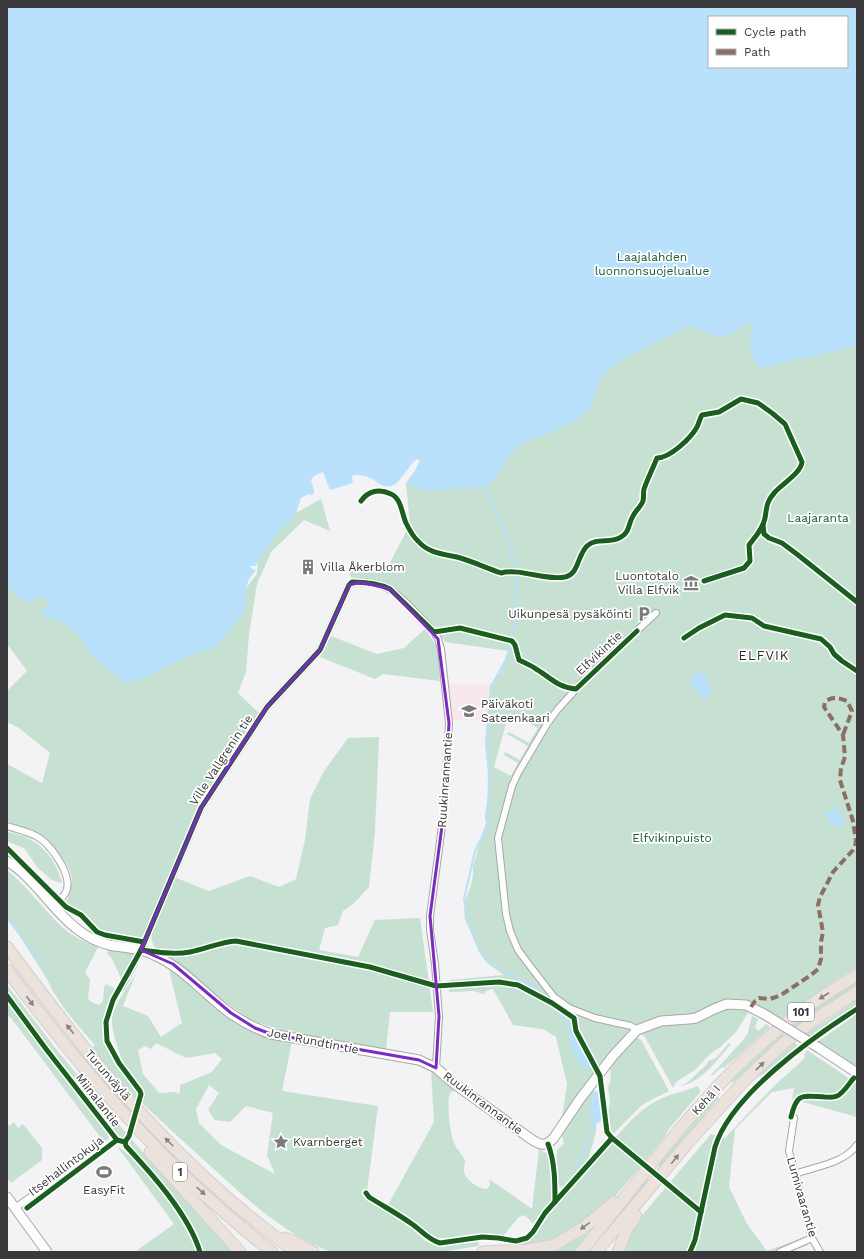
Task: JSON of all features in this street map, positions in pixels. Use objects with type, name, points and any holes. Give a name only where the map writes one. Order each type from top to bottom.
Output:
[{"type":"highway","name":"Turunväylä","points":[[7,947],[94,1060],[151,1124],[193,1166],[238,1207],[296,1252]]},
{"type":"highway","name":"Turunväylä","points":[[7,970],[39,1013],[96,1083],[150,1142],[184,1176],[272,1252]]},
{"type":"highway","name":"Kehä I","points":[[581,1252],[635,1183],[705,1100],[750,1054],[812,1004],[857,975]]},
{"type":"highway","name":"Kehä I","points":[[598,1251],[686,1145],[727,1099],[772,1054],[809,1024],[857,992]]},
{"type":"highway","points":[[96,1083],[103,1099],[240,1252]]},
{"type":"highway","points":[[542,1252],[583,1228],[635,1183]]},
{"type":"highway","points":[[618,1252],[626,1231],[635,1219],[650,1189]]},
{"type":"highway","points":[[222,1231],[246,1252]]},
{"type":"highway","points":[[271,1234],[293,1241],[313,1252]]},
{"type":"highway","points":[[483,1252],[528,1250],[557,1244]]},
{"type":"street","name":"Ville Vallgrenin tie","points":[[120,987],[141,950],[201,808],[267,707],[320,650],[349,585],[352,582]]},
{"type":"street","name":"Ruukinrannantie","points":[[352,582],[383,585],[390,589],[434,632],[441,649],[449,723],[444,812],[430,916],[430,930],[435,964],[439,1016],[438,1061],[436,1068],[456,1085],[531,1139],[537,1143],[548,1144],[613,1056],[637,1030],[661,1021],[688,1020],[696,1018],[727,1004],[746,1005],[764,1014],[857,1073]]},
{"type":"street","name":"Elfvikintie","points":[[637,1030],[630,1026],[595,1018],[569,1008],[554,997],[518,950],[510,932],[506,914],[498,838],[512,786],[547,724],[558,709],[586,678],[656,613]]},
{"type":"street","points":[[7,826],[36,836],[48,845],[63,868],[67,876],[67,890],[55,907]]},
{"type":"street","name":"Joel Rundtin tie","points":[[7,856],[11,864],[70,923],[90,937],[109,945],[141,950],[173,964],[231,1014],[255,1028],[278,1036],[419,1060],[436,1068]]},
{"type":"street","name":"Lumivaarantie","points":[[794,1118],[789,1151],[812,1238],[820,1252]]},
{"type":"street","points":[[795,1174],[840,1160],[849,1154],[857,1145]]},
{"type":"street","name":"Itsehallintokuja","points":[[11,1211],[53,1182],[55,1178]]},
{"type":"street","points":[[7,1197],[11,1211],[47,1252]]},
{"type":"street","points":[[780,1252],[812,1238]]},
{"type":"highlighted area","points":[[361,582],[390,589],[438,639],[447,700],[449,723],[444,811],[430,916],[439,1016],[436,1068],[419,1060],[271,1034],[255,1028],[231,1013],[173,964],[141,950],[201,808],[267,707],[320,650],[349,585]]},
{"type":"shaded area","name":"Päiväkoti Sateenkaari","points":[[447,684],[490,685],[488,721],[452,720]]},
{"type":"green space","name":"Laajalahden luonnonsuojelualue","points":[[378,7],[857,7],[857,967],[832,982],[779,1020],[747,1002],[695,1015],[650,1021],[628,1031],[584,1088],[561,1124],[567,1084],[556,1037],[543,1029],[513,1025],[493,989],[488,990],[483,994],[474,991],[449,992],[450,980],[504,975],[487,963],[479,952],[465,919],[464,907],[473,876],[473,866],[486,823],[485,817],[489,784],[485,743],[490,685],[501,672],[509,651],[445,642],[437,630],[417,610],[385,582],[352,578],[347,568],[389,565],[410,524],[406,483],[415,471],[425,473]],"holes":[[[509,713],[538,728],[529,743],[509,732],[507,734],[528,746],[520,760],[505,752],[504,755],[518,763],[511,776],[494,767]]]},
{"type":"green space","points":[[321,499],[330,531],[304,520],[271,552],[257,584],[249,634],[246,672],[238,693],[260,714],[197,806],[142,940],[105,933],[99,930],[85,914],[66,903],[71,888],[72,879],[63,858],[39,835],[7,821],[7,764],[42,783],[50,753],[19,728],[7,722],[7,691],[27,671],[7,644],[7,530],[247,583],[247,587],[257,574],[258,561],[251,561],[284,515],[296,513]]},
{"type":"green space","points":[[425,629],[435,644],[438,653],[440,681],[383,674],[375,679],[320,657],[331,636],[377,654],[404,648]]},
{"type":"green space","points":[[379,737],[375,831],[369,887],[353,904],[343,911],[338,925],[325,928],[319,950],[358,957],[375,920],[420,918],[433,1012],[390,1012],[386,1050],[301,1035],[252,1021],[213,993],[175,962],[156,950],[151,934],[174,877],[209,891],[250,876],[279,887],[296,879],[305,840],[310,799],[324,771],[348,738]]},
{"type":"green space","points":[[8,832],[27,838],[42,848],[54,863],[62,882],[52,880],[38,868],[24,848],[7,840]]},
{"type":"green space","points":[[7,870],[22,883],[65,930],[98,947],[85,973],[90,979],[88,999],[99,1005],[103,1001],[104,987],[106,984],[115,989],[104,1017],[104,1037],[107,1048],[138,1091],[137,1101],[91,1048],[95,1045],[62,1005],[7,916]]},
{"type":"green space","points":[[109,949],[136,953],[121,978],[112,959],[107,953]]},
{"type":"green space","points":[[168,966],[246,1028],[259,1034],[292,1041],[282,1091],[378,1106],[367,1191],[388,1205],[434,1122],[431,1069],[455,1090],[451,1092],[449,1096],[448,1106],[450,1127],[456,1148],[462,1154],[465,1162],[464,1170],[467,1178],[476,1186],[484,1189],[487,1189],[490,1185],[489,1179],[532,1209],[539,1149],[549,1155],[553,1186],[551,1202],[533,1224],[523,1215],[518,1218],[504,1235],[467,1235],[448,1239],[432,1238],[423,1240],[434,1245],[443,1246],[476,1240],[478,1241],[479,1246],[441,1252],[331,1252],[315,1245],[285,1228],[257,1207],[169,1129],[141,1102],[142,1092],[123,1063],[112,1024],[115,1008],[136,973],[123,1006],[148,1016],[161,1037],[182,1023]],"holes":[[[156,1043],[186,1058],[215,1053],[222,1059],[212,1072],[180,1085],[180,1094],[174,1092],[159,1093],[143,1074],[138,1050],[145,1046],[151,1049]],[[209,1085],[219,1093],[208,1110],[215,1120],[230,1122],[246,1106],[273,1113],[267,1155],[275,1174],[221,1145],[199,1123],[196,1109]]]},
{"type":"green space","points":[[857,981],[857,986],[816,1012],[794,1029],[790,1027],[813,1009]]},
{"type":"green space","points":[[7,985],[60,1054],[126,1133],[124,1138],[119,1138],[114,1133],[7,993]]},
{"type":"green space","points":[[857,1000],[857,1005],[810,1038],[806,1034]]},
{"type":"green space","points":[[7,1002],[108,1132],[109,1138],[104,1142],[12,1019],[7,1015]]},
{"type":"green space","points":[[732,1008],[749,1011],[736,1032],[719,1048],[711,1053],[696,1069],[676,1082],[673,1088],[645,1037],[641,1034],[643,1030]]},
{"type":"green space","points":[[857,1014],[857,1070],[816,1043]]},
{"type":"green space","points":[[752,1016],[758,1019],[755,1027],[758,1031],[766,1024],[770,1027],[724,1068],[722,1067],[711,1075],[744,1039],[748,1032]]},
{"type":"green space","points":[[782,1034],[785,1036],[733,1083],[731,1081],[754,1058]]},
{"type":"green space","points":[[636,1037],[641,1040],[669,1091],[643,1104],[613,1134],[607,1118],[610,1102],[608,1088],[611,1080],[610,1068],[608,1067]]},
{"type":"green space","points":[[729,1043],[731,1044],[703,1075],[696,1080],[681,1086],[688,1082],[707,1064],[708,1061],[716,1058]]},
{"type":"green space","points":[[794,1043],[799,1046],[771,1070],[758,1077],[770,1064]]},
{"type":"green space","points":[[807,1050],[857,1084],[857,1117],[792,1099],[794,1088],[772,1092],[735,1129],[729,1187],[747,1224],[767,1251],[805,1237],[808,1245],[790,1252],[621,1252],[623,1244],[639,1219],[711,1134],[725,1138],[772,1088],[805,1058],[804,1055]]},
{"type":"green space","points":[[697,1086],[701,1091],[644,1162],[615,1138],[650,1104],[657,1100]]},
{"type":"green space","points":[[593,1087],[594,1097],[592,1109],[596,1124],[596,1131],[588,1161],[565,1187],[562,1188],[556,1182],[557,1150],[564,1144],[561,1132]]},
{"type":"green space","points":[[717,1095],[719,1098],[660,1167],[658,1165]]},
{"type":"green space","points":[[14,1122],[18,1128],[23,1124],[42,1148],[42,1160],[11,1183],[7,1178],[7,1123],[9,1126]]},
{"type":"green space","points":[[130,1138],[234,1252],[202,1252],[196,1234],[181,1208],[153,1173],[130,1148],[128,1143]]},
{"type":"green space","points":[[612,1143],[641,1166],[612,1200],[583,1223],[555,1240],[516,1247],[516,1243],[527,1241],[532,1236],[549,1211],[609,1144]]},
{"type":"green space","points":[[117,1146],[138,1165],[163,1194],[192,1240],[196,1252],[135,1252],[174,1224]]},
{"type":"green space","points":[[646,1179],[649,1181],[590,1252],[586,1252]]},
{"type":"green space","points":[[591,1232],[574,1252],[551,1252],[566,1243]]},
{"type":"water","points":[[7,7],[857,7],[857,346],[760,368],[751,356],[750,345],[752,325],[748,323],[730,335],[720,338],[689,326],[623,359],[605,373],[598,382],[592,407],[581,417],[567,426],[517,447],[497,475],[485,487],[425,491],[406,483],[420,461],[417,459],[398,482],[390,486],[383,486],[366,476],[354,475],[352,476],[353,482],[350,484],[330,490],[323,472],[314,476],[311,480],[314,494],[309,494],[301,498],[296,513],[272,540],[260,557],[256,566],[250,566],[256,571],[250,577],[248,583],[245,611],[217,646],[186,657],[142,679],[124,682],[92,656],[77,633],[59,620],[41,615],[41,612],[49,605],[46,599],[39,597],[29,602],[24,601],[7,587]]},
{"type":"water","points":[[702,673],[708,678],[708,685],[712,691],[707,699],[701,697],[697,690],[691,685],[690,680],[695,674]]},
{"type":"water","points":[[836,806],[837,810],[844,819],[842,828],[829,822],[828,817],[825,815]]},
{"type":"water","points":[[571,1030],[576,1032],[580,1039],[586,1042],[590,1048],[593,1058],[589,1070],[580,1063],[573,1053],[570,1042]]},
{"type":"water","points":[[594,1091],[600,1092],[607,1099],[604,1119],[596,1124],[591,1121]]},
{"type":"waterway","points":[[485,487],[506,535],[512,554],[518,589],[513,606],[515,620],[509,650],[505,661],[492,685],[486,743],[489,769],[488,824],[475,851],[464,899],[470,925],[478,945],[489,962],[531,985],[561,1014],[572,1032]]},
{"type":"waterway","points":[[7,918],[42,963]]},
{"type":"waterway","points":[[7,990],[15,1001]]},
{"type":"waterway","points":[[581,1167],[578,1165],[595,1123]]},
{"type":"waterway","points":[[587,1173],[591,1176]]},
{"type":"marked path","points":[[751,1007],[759,998],[770,999],[781,995],[818,969],[821,959],[821,942],[823,932],[818,905],[820,897],[833,872],[853,850],[856,841],[853,821],[840,780],[841,768],[845,757],[843,735],[824,707],[825,702],[833,698],[847,701],[852,711],[843,735]]},
{"type":"cycle path","points":[[361,501],[370,493],[378,491],[387,492],[394,496],[399,503],[406,523],[413,535],[422,545],[431,551],[457,557],[501,573],[517,572],[557,578],[565,577],[573,572],[584,550],[591,543],[617,539],[626,533],[631,519],[643,501],[644,489],[657,458],[668,455],[680,447],[697,427],[702,415],[719,412],[741,399],[758,403],[785,424],[802,462],[801,466],[770,499],[762,526],[749,545],[750,561],[744,568],[704,581]]},
{"type":"cycle path","points":[[763,525],[764,534],[769,538],[782,543],[857,602]]},
{"type":"cycle path","points":[[125,1142],[129,1136],[141,1094],[119,1063],[107,1041],[106,1022],[113,1000],[141,950],[201,808],[267,707],[320,650],[349,585],[352,582],[372,583],[390,589],[434,632],[460,628],[512,641],[515,645],[519,660],[532,666],[554,682],[564,687],[576,689],[637,631]]},
{"type":"cycle path","points":[[684,638],[699,628],[725,615],[752,618],[764,626],[821,639],[830,647],[834,654],[857,671]]},
{"type":"cycle path","points":[[7,848],[66,907],[81,915],[97,932],[105,935],[144,942]]},
{"type":"cycle path","points":[[141,950],[166,953],[184,953],[236,941],[370,967],[436,986],[499,982],[518,985],[552,1003],[574,1018],[576,1031],[600,1076],[607,1132],[612,1138],[701,1212]]},
{"type":"cycle path","name":"Miinalantie","points":[[7,996],[117,1140],[125,1142],[126,1146],[169,1196],[195,1238],[200,1252]]},
{"type":"cycle path","points":[[690,1252],[695,1240],[715,1147],[724,1127],[738,1107],[755,1088],[776,1069],[818,1035],[857,1009]]},
{"type":"cycle path","points":[[791,1117],[798,1099],[806,1096],[836,1097],[842,1093],[854,1078]]},
{"type":"cycle path","points":[[366,1193],[369,1197],[407,1220],[436,1242],[440,1243],[482,1237],[516,1241],[527,1238],[533,1232],[545,1213],[612,1138]]},
{"type":"cycle path","points":[[27,1208],[117,1140]]},
{"type":"cycle path","points":[[548,1144],[555,1180],[555,1202]]},
{"type":"place","name":"Villa Åkerblom","points":[[308,567]]},
{"type":"place","name":"Luontotalo Villa Elfvik","points":[[691,583]]},
{"type":"place","name":"Uikunpesä pysäköinti","points":[[644,614]]},
{"type":"place","name":"Päiväkoti Sateenkaari","points":[[469,711]]},
{"type":"place","name":"Kvarnberget","points":[[281,1142]]},
{"type":"place","name":"EasyFit","points":[[104,1172]]},
{"type":"district","name":"ELFVIK","points":[[764,655]]},
{"type":"park label","name":"Laajaranta","points":[[818,518]]},
{"type":"park label","name":"Elfvikinpuisto","points":[[672,838]]}]
